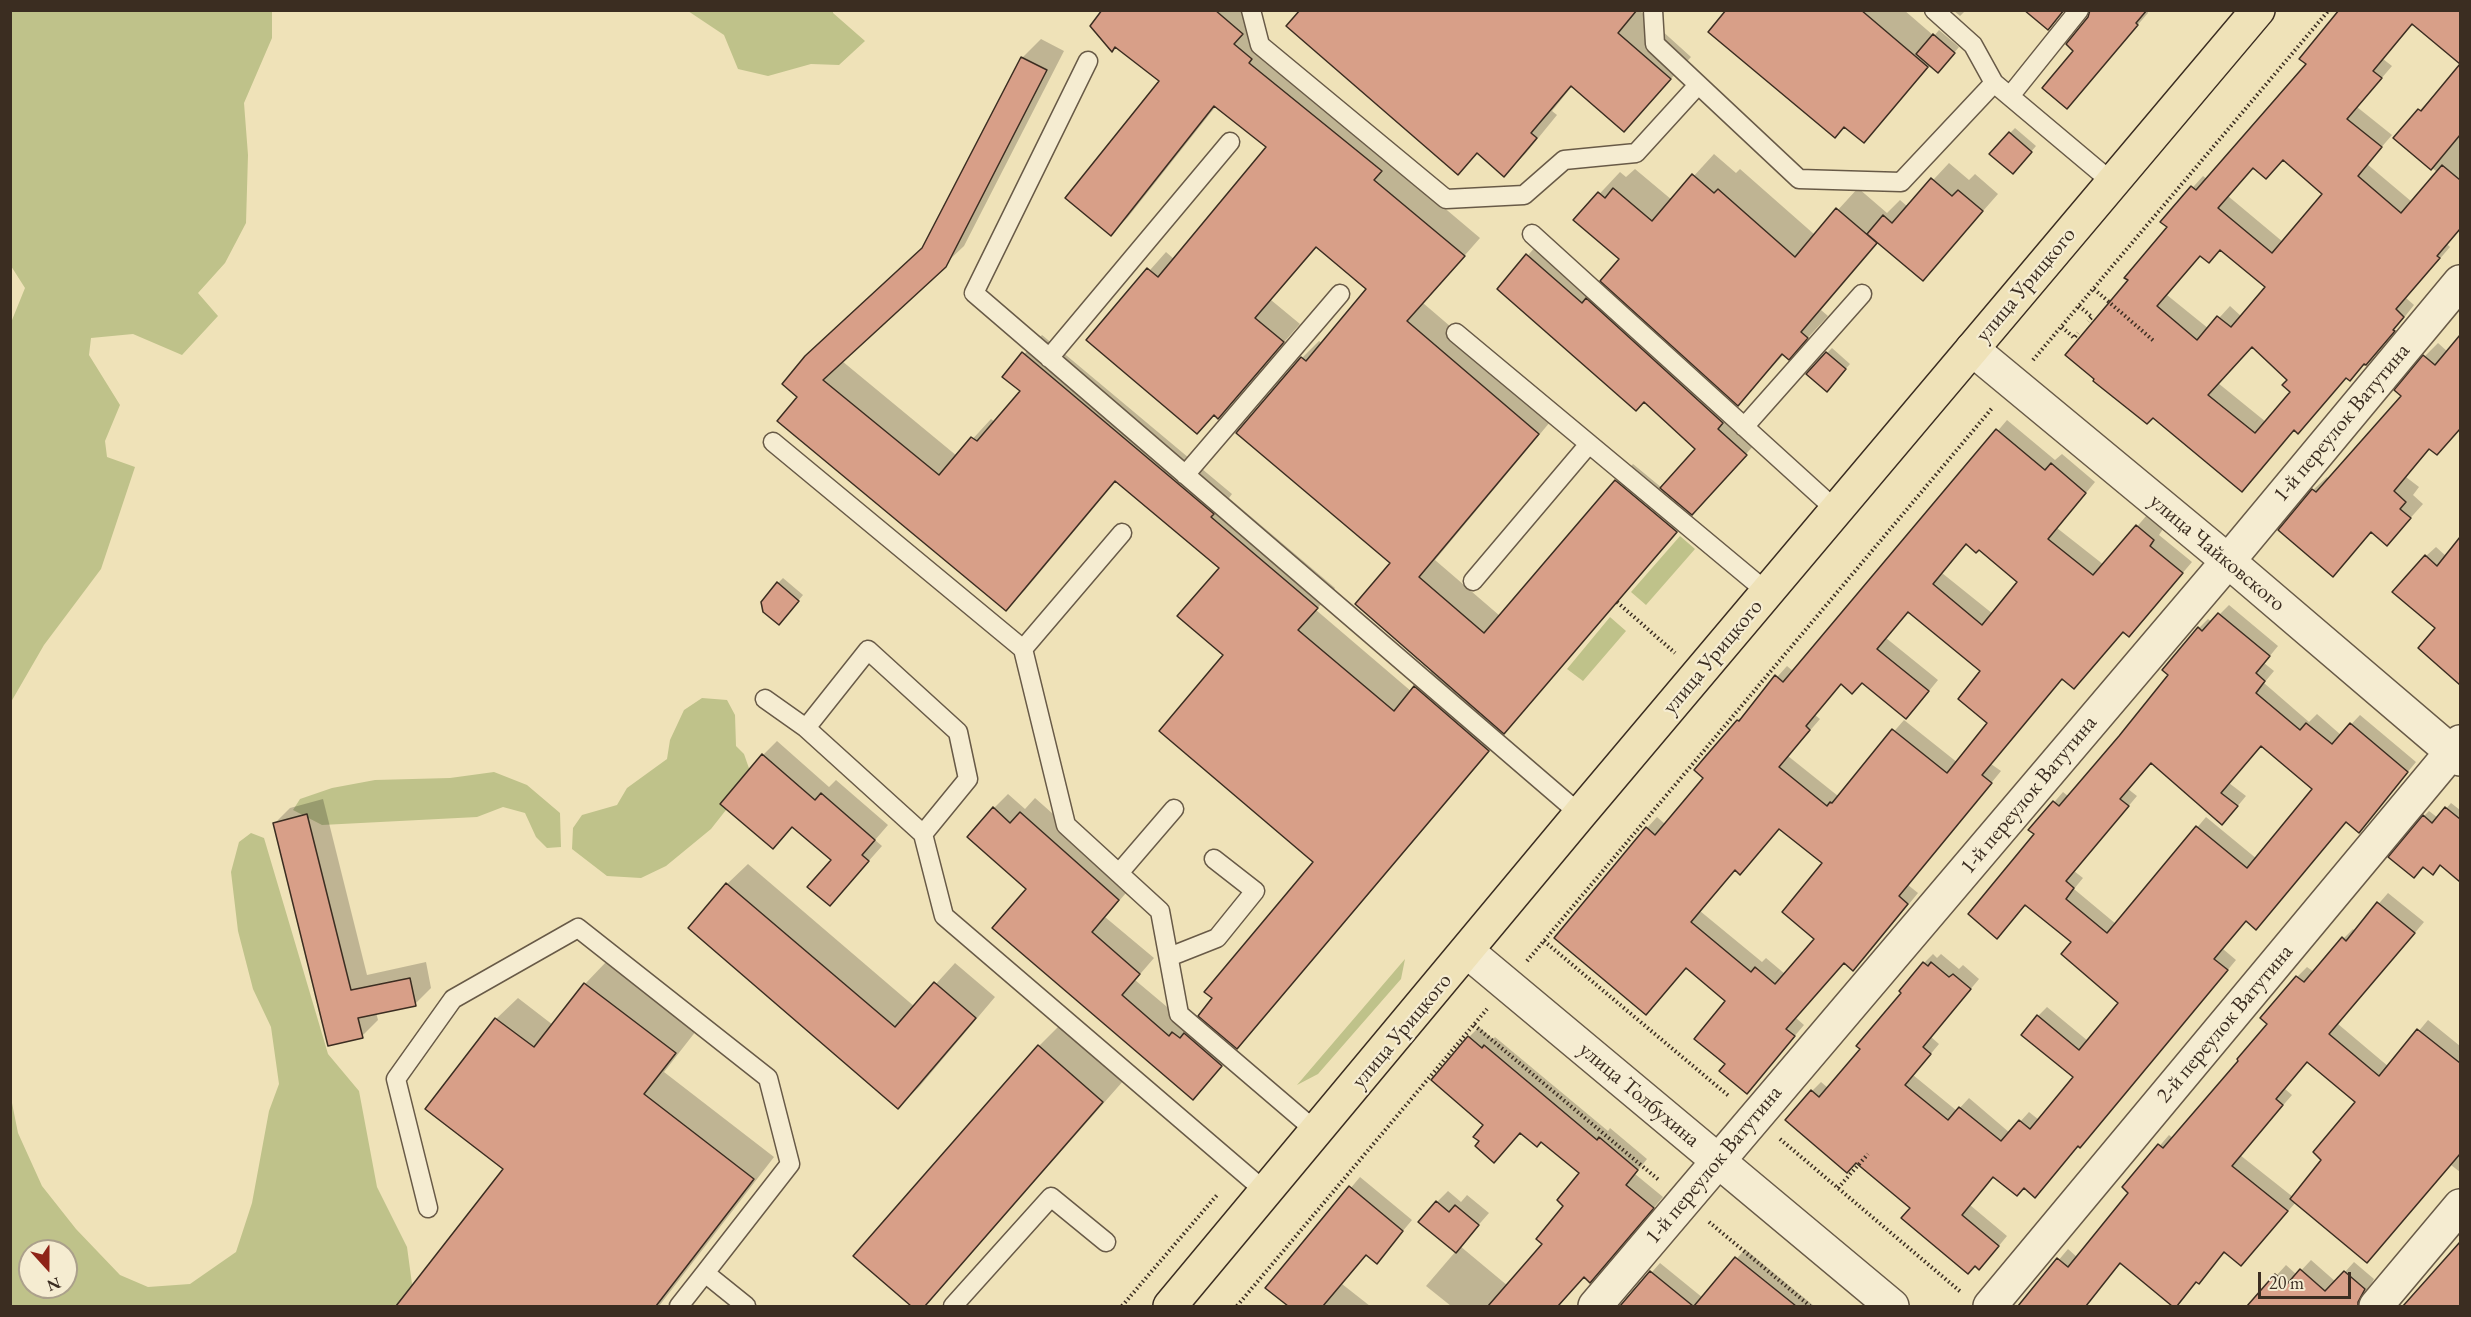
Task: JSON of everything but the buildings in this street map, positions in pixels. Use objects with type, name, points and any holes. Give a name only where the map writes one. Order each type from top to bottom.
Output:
[{"type":"main road","name":"улица Урицкого","points":[[1170,1306],[1468,952],[1580,814],[2258,10]]},
{"type":"street","name":"1-й переулок Ватутина","points":[[1595,1306],[2228,561],[2460,282]]},
{"type":"street","name":"улица Чайковского","points":[[1972,348],[2458,751]]},
{"type":"street","name":"2-й переулок Ватутина","points":[[1990,1306],[2458,751]]},
{"type":"street","name":"улица Толбухина","points":[[1468,952],[1892,1306]]},
{"type":"street","points":[[2376,1306],[2460,1206]]},
{"type":"lane","points":[[1251,10],[1260,45],[1446,199],[1524,195],[1564,160],[1636,153],[1698,85]]},
{"type":"lane","points":[[1653,10],[1655,44],[1799,180],[1901,182],[1994,82]]},
{"type":"lane","points":[[1934,10],[1973,45],[1994,82],[2113,183]]},
{"type":"lane","points":[[2010,96],[2079,10]]},
{"type":"lane","points":[[1089,62],[974,293],[1580,814]]},
{"type":"lane","points":[[1049,358],[1230,142]]},
{"type":"lane","points":[[1532,234],[1836,510]]},
{"type":"lane","points":[[1185,475],[1340,294]]},
{"type":"lane","points":[[1744,428],[1862,294]]},
{"type":"lane","points":[[1456,333],[1767,592]]},
{"type":"lane","points":[[772,442],[1023,649],[1066,825],[1160,911],[1179,1014],[1317,1132]]},
{"type":"lane","points":[[1473,581],[1589,444]]},
{"type":"lane","points":[[1023,649],[1122,533]]},
{"type":"lane","points":[[806,728],[868,650],[958,732],[968,779],[923,834]]},
{"type":"lane","points":[[765,699],[806,728],[923,834],[944,916],[1266,1192]]},
{"type":"lane","points":[[1119,873],[1174,809]]},
{"type":"lane","points":[[1168,957],[1217,938],[1255,891],[1214,859]]},
{"type":"lane","points":[[428,1208],[396,1079],[453,999],[578,928],[768,1078],[790,1164],[679,1306]]},
{"type":"lane","points":[[953,1306],[1051,1197],[1106,1242]]},
{"type":"lane","points":[[705,1273],[747,1306]]},
{"type":"path","points":[[1237,1306],[2329,10]]},
{"type":"path","points":[[2094,289],[2155,342]]},
{"type":"path","points":[[2079,306],[2092,316],[2088,321]]},
{"type":"path","points":[[2062,327],[2074,338],[2078,333]]},
{"type":"path","points":[[1617,602],[1676,653]]},
{"type":"path","points":[[1474,1024],[1810,1306]]},
{"type":"path","points":[[1838,1188],[1868,1154]]},
{"type":"green space","points":[[11,10],[272,11],[272,38],[244,103],[248,155],[246,223],[225,263],[198,293],[218,316],[182,355],[133,334],[91,338],[89,355],[120,405],[105,441],[107,457],[135,467],[101,569],[44,645],[11,702],[11,708],[10,325],[25,288],[11,266]]},
{"type":"green space","points":[[688,11],[833,11],[865,41],[839,65],[811,64],[768,76],[738,69],[724,35]]},
{"type":"green space","points":[[1680,536],[1695,549],[1646,605],[1631,592]]},
{"type":"green space","points":[[1610,617],[1626,631],[1583,681],[1567,669]]},
{"type":"green space","points":[[702,698],[727,700],[735,715],[736,746],[744,754],[752,777],[711,829],[666,866],[641,878],[607,876],[572,849],[573,828],[582,815],[617,805],[627,788],[667,759],[670,740],[684,710]]},
{"type":"green space","points":[[494,772],[527,785],[560,813],[561,847],[547,848],[536,837],[525,813],[503,807],[477,817],[322,825],[293,810],[300,799],[332,788],[375,780],[450,778]]},
{"type":"green space","points":[[251,833],[264,838],[328,1054],[359,1091],[377,1187],[407,1247],[415,1306],[11,1306],[10,1093],[18,1133],[42,1186],[76,1229],[120,1275],[148,1287],[190,1284],[236,1252],[252,1203],[269,1111],[279,1084],[271,1027],[253,989],[238,931],[231,872],[239,842]]},
{"type":"green space","points":[[1405,959],[1401,979],[1318,1074],[1297,1085]]}]
